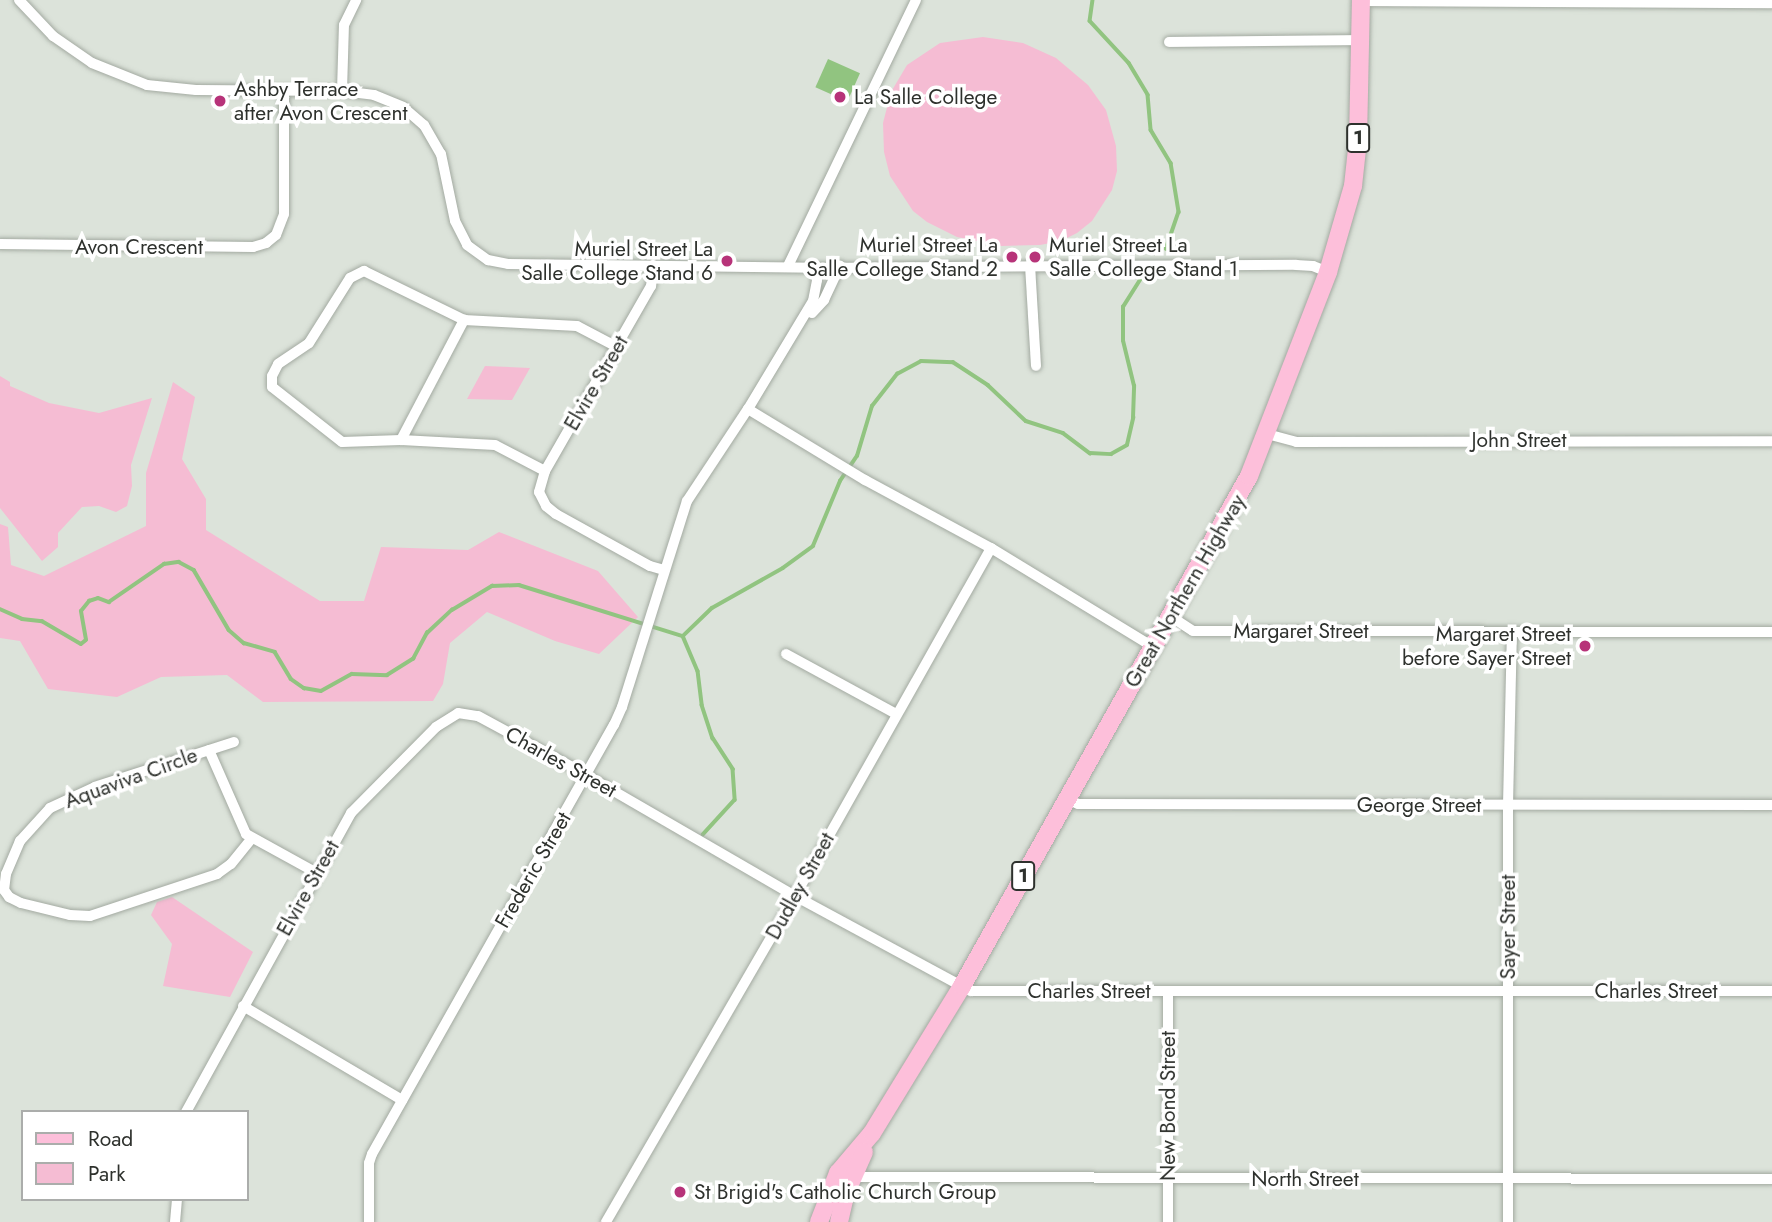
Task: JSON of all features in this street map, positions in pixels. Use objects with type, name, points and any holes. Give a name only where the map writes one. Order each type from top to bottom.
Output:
[{"type":"main road","name":"Great Northern Highway","points":[[819,1222],[962,986],[1250,476],[1328,272],[1353,186],[1358,140],[1362,0]]},
{"type":"main road","name":"Great Northern Highway","points":[[839,1222],[845,1176]]},
{"type":"street","points":[[19,0],[53,36],[92,63],[147,85],[196,90],[342,91],[374,95],[403,107],[424,125],[441,154],[455,221],[474,253],[488,260],[508,264],[814,268],[1296,265],[1313,266],[1328,272]]},
{"type":"street","points":[[342,91],[344,25],[356,0]]},
{"type":"street","points":[[788,267],[916,0]]},
{"type":"street","points":[[1362,0],[1772,3]]},
{"type":"street","points":[[1169,42],[1361,40]]},
{"type":"street","name":"Avon Crescent","points":[[0,244],[253,247],[276,235],[284,214],[284,90]]},
{"type":"street","name":"Elvire Street","points":[[653,265],[652,286],[540,481],[542,499],[556,514],[650,566],[664,570]]},
{"type":"street","points":[[1030,265],[1036,366]]},
{"type":"street","name":"Frederic Street","points":[[797,331],[824,300],[840,267]]},
{"type":"street","name":"Frederic Street","points":[[369,1222],[369,1163],[587,775],[622,707],[687,501],[797,331],[813,301],[817,280],[814,268]]},
{"type":"street","points":[[545,471],[495,445],[401,440],[342,442],[272,387],[272,376],[278,364],[309,343],[349,278],[364,271],[464,320],[577,326],[617,347]]},
{"type":"street","points":[[401,440],[464,320]]},
{"type":"street","points":[[748,409],[865,480],[991,548],[1153,647]]},
{"type":"street","name":"John Street","points":[[1267,434],[1296,442],[1772,441]]},
{"type":"street","name":"Dudley Street","points":[[606,1222],[796,897],[991,548]]},
{"type":"street","name":"Margaret Street","points":[[1170,616],[1193,631],[1772,632]]},
{"type":"street","name":"Sayer Street","points":[[1508,1222],[1508,805],[1512,631]]},
{"type":"street","points":[[786,654],[896,714]]},
{"type":"street","name":"Elvire Street","points":[[187,1110],[315,872],[358,804],[436,727],[458,713],[478,716]]},
{"type":"street","name":"Charles Street","points":[[478,716],[587,775],[796,897],[971,991],[1772,991]]},
{"type":"street","name":"Aquaviva Circle","points":[[234,741],[86,790],[50,808],[20,841],[6,874],[5,890],[9,897],[21,903],[70,915],[90,916],[217,874],[231,864],[252,838]]},
{"type":"street","name":"Aquaviva Circle","points":[[209,750],[235,815],[252,838],[315,872]]},
{"type":"street","name":"George Street","points":[[1066,799],[1078,804],[1772,805]]},
{"type":"street","name":"New Bond Street","points":[[1168,990],[1168,1222]]},
{"type":"street","points":[[243,1006],[402,1100]]},
{"type":"street","name":"North Street","points":[[845,1176],[1772,1179]]},
{"type":"street","points":[[174,1222],[177,1201]]},
{"type":"green space","points":[[983,37],[1023,43],[1056,58],[1088,85],[1106,110],[1116,146],[1117,171],[1112,190],[1092,221],[1061,241],[1040,245],[1001,246],[957,237],[927,222],[913,211],[890,176],[884,152],[883,123],[891,92],[907,65],[940,43]]},
{"type":"green space","points":[[485,366],[530,368],[512,400],[467,399]]},
{"type":"green space","points":[[0,376],[10,382],[10,386],[49,403],[99,413],[152,398],[131,465],[132,486],[127,506],[116,512],[99,506],[82,507],[58,533],[58,547],[42,561],[0,508]]},
{"type":"green space","points":[[173,382],[195,397],[182,459],[206,499],[206,530],[320,601],[364,601],[381,547],[468,550],[499,532],[598,571],[638,617],[599,654],[555,641],[487,612],[450,643],[443,684],[433,701],[263,702],[227,675],[161,677],[117,697],[48,689],[20,641],[0,638],[0,524],[8,527],[11,565],[44,576],[146,526],[146,473]]},
{"type":"green space","points":[[172,897],[253,952],[230,997],[163,986],[172,944],[151,915],[157,902]]},
{"type":"shaded area","points":[[828,59],[860,73],[847,102],[815,87]]},
{"type":"waterway","points":[[1093,0],[1090,21],[1129,63],[1148,95],[1151,130],[1171,163],[1179,212],[1166,249]]},
{"type":"waterway","points":[[683,636],[712,608],[783,568],[813,546],[840,481],[857,456],[872,406],[897,374],[921,361],[953,362],[988,385],[1026,421],[1063,433],[1090,453],[1111,454],[1127,445],[1133,418],[1134,386],[1123,341],[1123,307],[1145,272]]},
{"type":"waterway","points":[[0,609],[22,619],[42,621],[81,644],[86,640],[81,611],[89,601],[98,598],[109,602],[164,564],[179,562],[194,570],[229,630],[244,643],[275,652],[291,679],[304,688],[321,691],[352,674],[387,675],[413,659],[427,633],[452,610],[492,586],[519,585],[683,636]]},
{"type":"waterway","points":[[683,636],[698,671],[702,705],[713,738],[733,769],[735,800],[703,835]]},
{"type":"place","name":"La Salle College","points":[[840,97]]},
{"type":"place","name":"Ashby Terrace after Avon Crescent","points":[[220,101]]},
{"type":"place","name":"Muriel Street La Salle College Stand 2","points":[[1012,257]]},
{"type":"place","name":"Muriel Street La Salle College Stand 1","points":[[1035,257]]},
{"type":"place","name":"Muriel Street La Salle College Stand 6","points":[[727,261]]},
{"type":"place","name":"Margaret Street before Sayer Street","points":[[1585,646]]},
{"type":"place","name":"St Brigid's Catholic Church Group","points":[[680,1192]]}]
